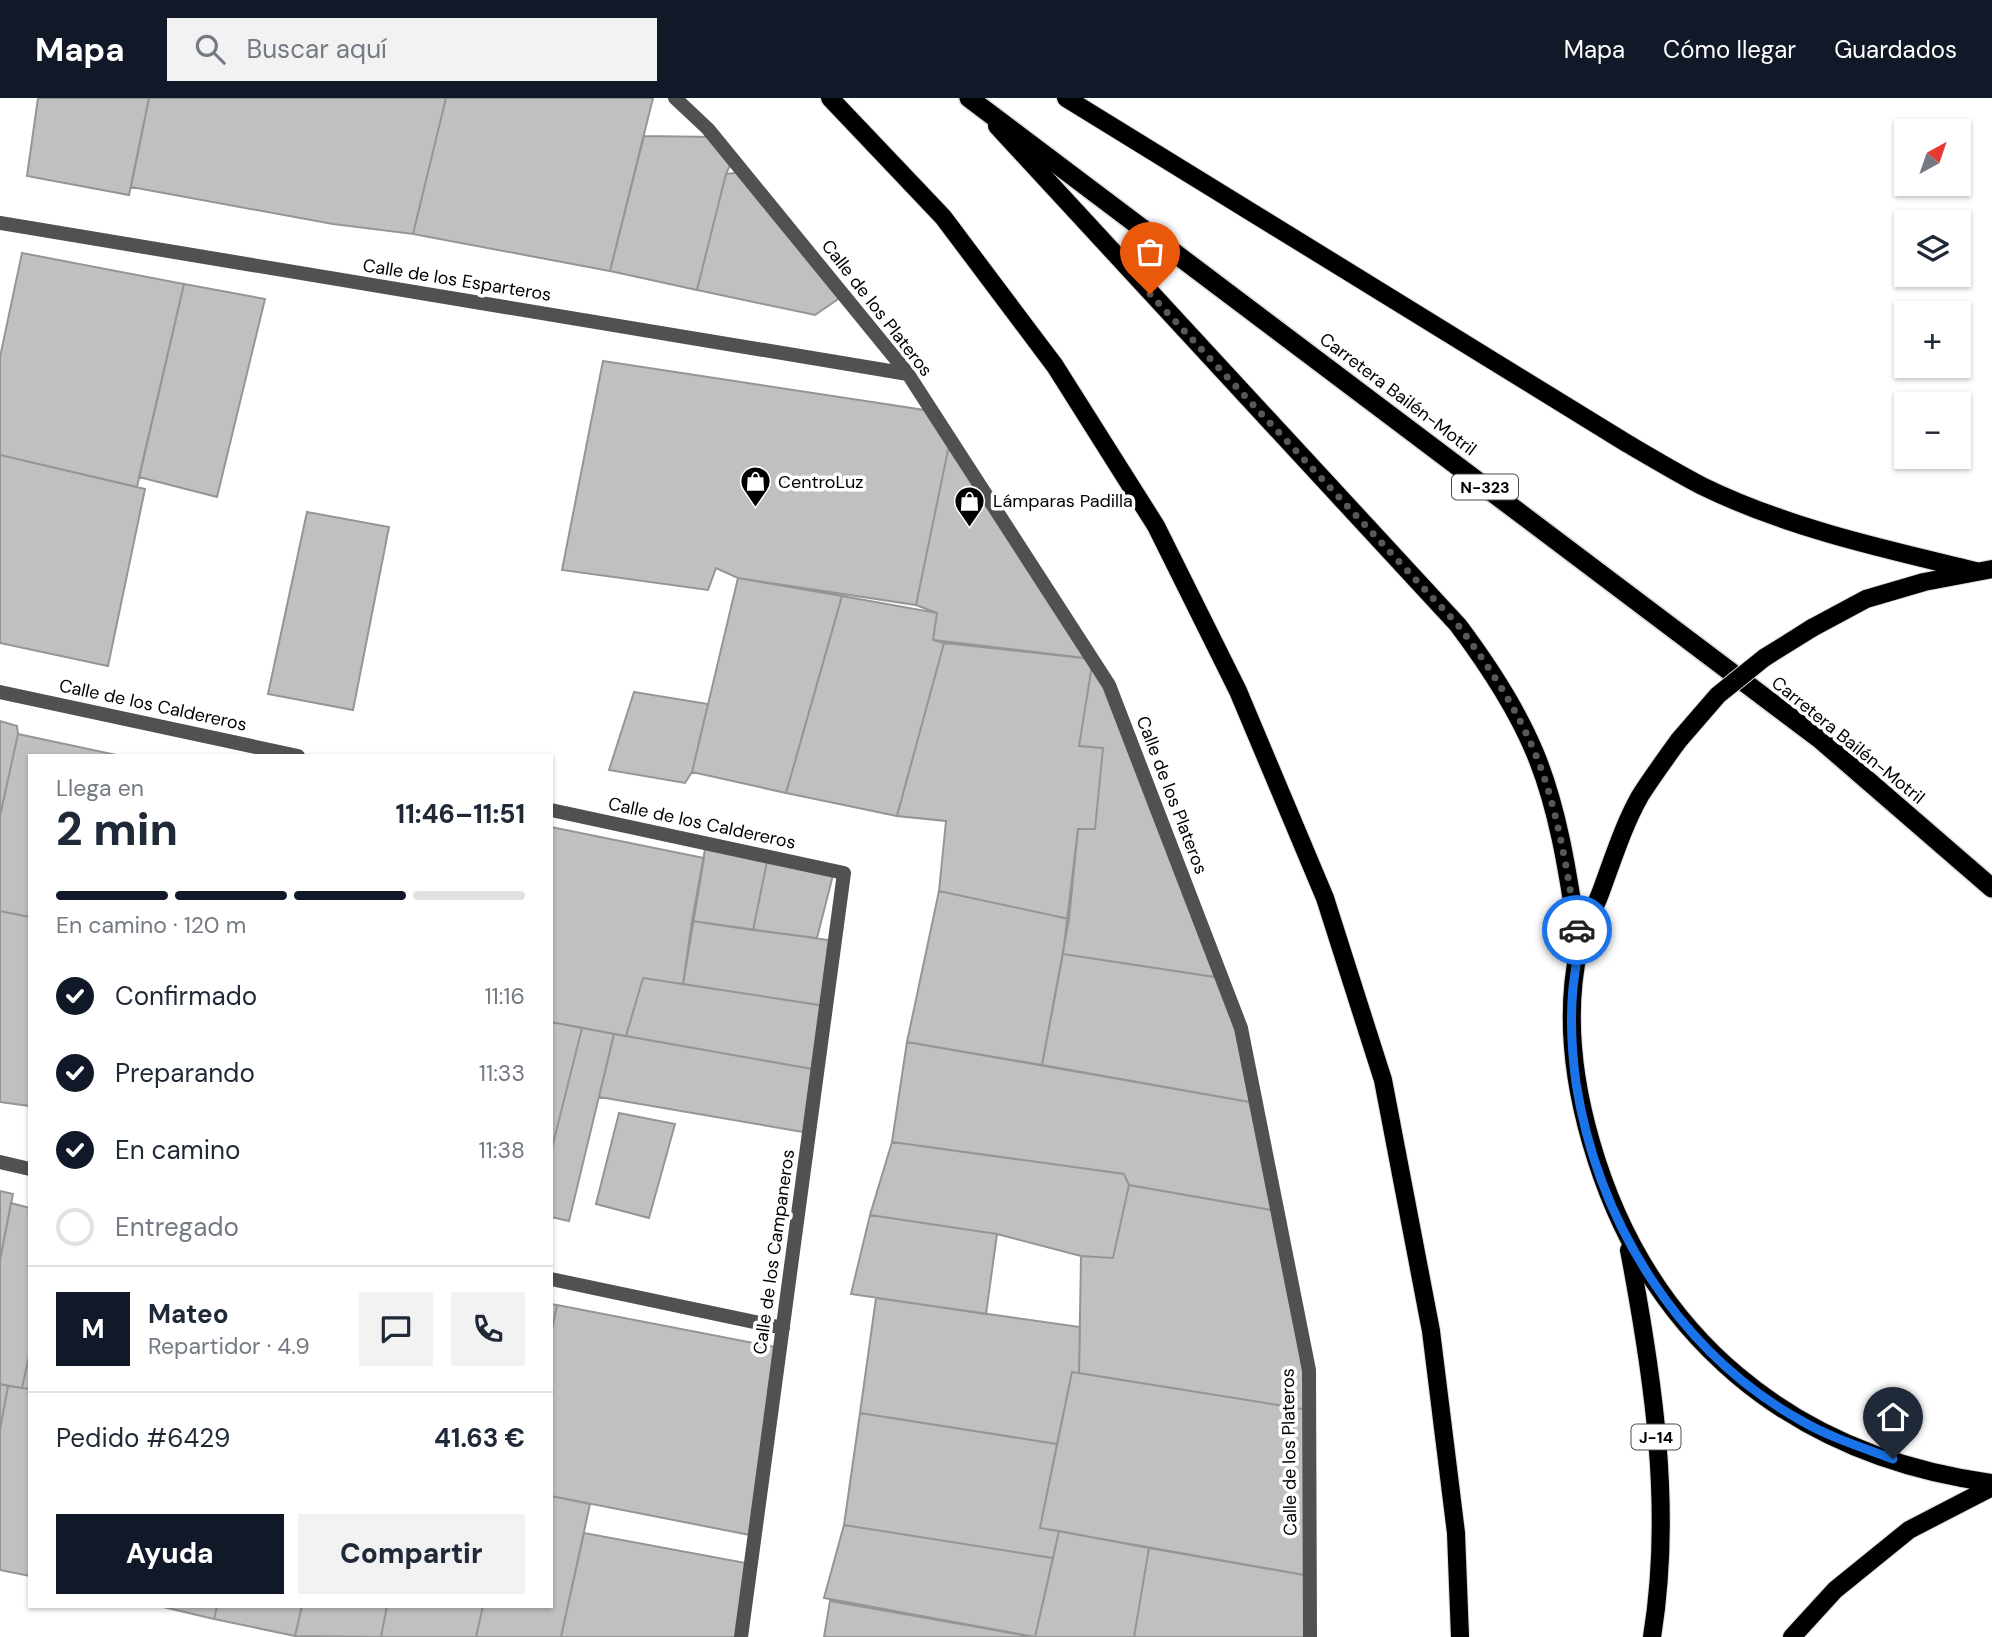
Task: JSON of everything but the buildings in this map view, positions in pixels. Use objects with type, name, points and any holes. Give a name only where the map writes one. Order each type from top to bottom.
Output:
[{"type":"highway","name":"Carretera Bailén-Motril","points":[[973,100],[1821,740],[1992,888]]},
{"type":"main road","points":[[830,98],[943,216],[1055,366],[1156,526],[1238,691],[1325,898],[1382,1080],[1432,1331],[1456,1533],[1460,1637]]},
{"type":"main road","points":[[1066,98],[1628,444],[1703,486],[1798,524],[1875,547],[1984,570]]},
{"type":"main road","points":[[973,100],[1458,625],[1484,660],[1516,713],[1536,755],[1565,860],[1579,946]]},
{"type":"main road","points":[[1984,570],[1866,599],[1764,658],[1718,695],[1679,740],[1639,798],[1579,946],[1573,989],[1576,1082],[1597,1164],[1627,1240],[1662,1295],[1689,1329],[1716,1359],[1754,1391],[1800,1420],[1844,1441],[1917,1468],[1992,1485]]},
{"type":"main road","name":"J-14","points":[[1627,1240],[1645,1336],[1659,1467],[1657,1603],[1652,1637]]},
{"type":"main road","points":[[1792,1637],[1835,1590],[1909,1530],[1992,1485]]},
{"type":"street","name":"Calle de los Plateros","points":[[675,98],[708,129],[908,374],[1109,685],[1241,1028],[1309,1370],[1310,1637]]},
{"type":"street","name":"Calle de los Esparteros","points":[[0,223],[908,374]]},
{"type":"street","name":"Calle de los Caldereros","points":[[0,692],[290,754]]},
{"type":"street","name":"Calle de los Caldereros","points":[[553,810],[844,873]]},
{"type":"street","name":"Calle de los Campaneros","points":[[741,1637],[844,873]]},
{"type":"street","points":[[0,1162],[28,1169]]},
{"type":"street","points":[[553,1279],[783,1328]]},
{"type":"way so far","points":[[1150,294],[1458,625],[1484,660],[1516,713],[1536,755],[1565,860],[1577,930]]},
{"type":"place","name":"CentroLuz","points":[[755,509]]},
{"type":"place","name":"Lámparas Padilla","points":[[970,528]]},
{"type":"route","points":[[1577,930],[1579,946],[1573,989],[1572,1028],[1576,1082],[1597,1164],[1610,1204],[1627,1240],[1662,1295],[1689,1329],[1716,1359],[1754,1391],[1800,1420],[1844,1441],[1893,1459]]}]
